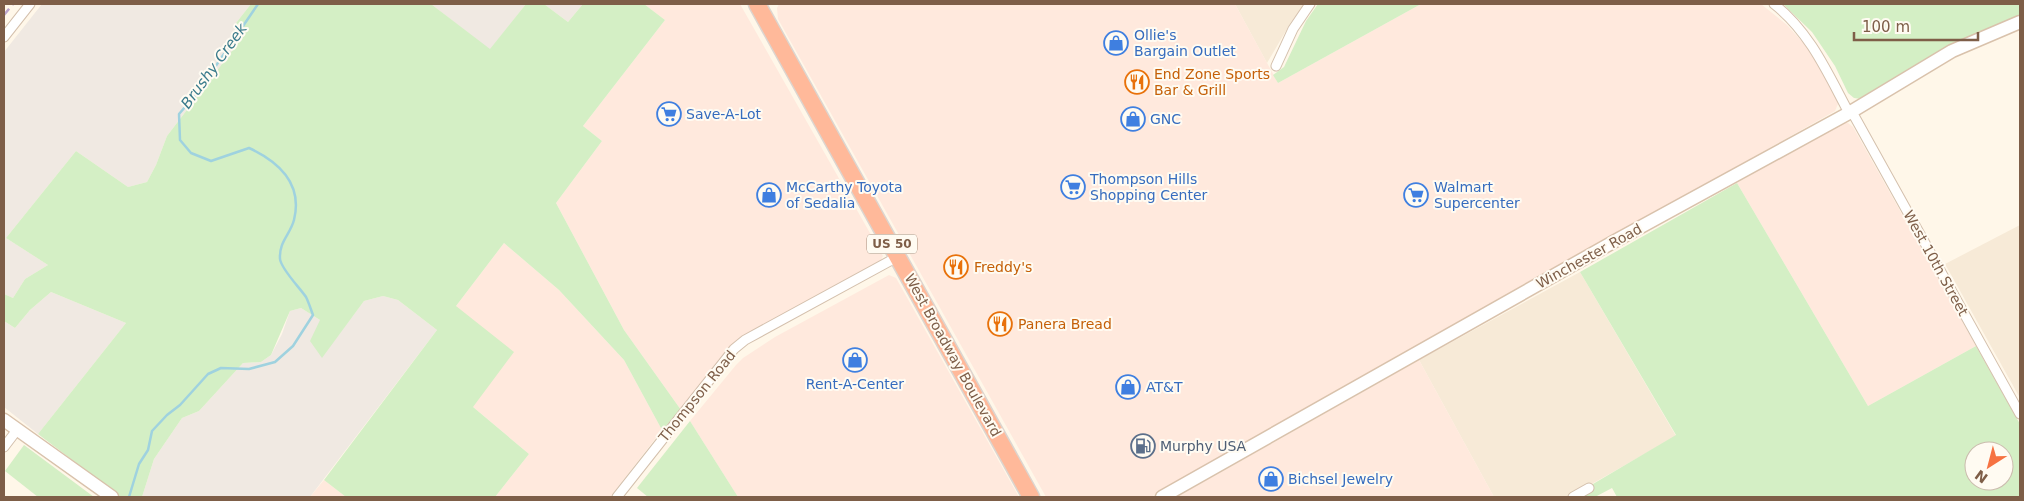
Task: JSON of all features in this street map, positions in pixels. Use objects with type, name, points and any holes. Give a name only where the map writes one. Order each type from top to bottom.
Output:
[{"type":"highway","name":"West Broadway Boulevard","points":[[760,5],[1031,497]]},
{"type":"street","points":[[4,37],[30,4]]},
{"type":"street","points":[[1276,66],[1293,29],[1310,4]]},
{"type":"street","name":"West 10th Street","points":[[1774,4],[1795,23],[1815,50],[2020,414]]},
{"type":"street","name":"Winchester Road","points":[[1162,497],[1606,246],[1850,112],[1952,51],[2020,22]]},
{"type":"street","name":"Thompson Road","points":[[617,497],[734,349],[745,340],[899,256]]},
{"type":"street","points":[[4,420],[112,497]]},
{"type":"street","points":[[4,447],[17,430]]},
{"type":"street","points":[[1573,497],[1589,488]]},
{"type":"shaded area","points":[[42,4],[251,4],[236,23],[238,43],[167,136],[147,182],[128,187],[76,151],[6,238],[48,265],[25,279],[13,298],[4,294],[4,52]]},
{"type":"shaded area","points":[[431,4],[526,4],[490,50]]},
{"type":"shaded area","points":[[544,4],[583,4],[568,22]]},
{"type":"shaded area","points":[[644,4],[740,4],[883,256],[881,260],[757,332],[742,344],[681,410],[624,330],[556,203],[602,141],[583,126],[665,20]]},
{"type":"shaded area","points":[[779,4],[1235,4],[1278,83],[1421,4],[1761,4],[1787,25],[1807,47],[1836,96],[1838,104],[1835,111],[1151,497],[1046,497],[778,19],[777,8]]},
{"type":"shaded area","points":[[1235,4],[1305,4],[1291,22],[1267,63]]},
{"type":"shaded area","points":[[1841,122],[1848,123],[1853,127],[1976,346],[1868,406],[1737,183]]},
{"type":"shaded area","points":[[2020,225],[2020,398],[1945,264]]},
{"type":"shaded area","points":[[504,243],[559,290],[624,360],[662,430],[610,497],[495,497],[529,454],[473,407],[456,306]]},
{"type":"shaded area","points":[[1580,272],[1676,436],[1569,497],[1494,497],[1419,360]]},
{"type":"shaded area","points":[[889,275],[896,278],[1019,497],[738,497],[690,421],[743,358],[775,337]]},
{"type":"shaded area","points":[[51,292],[126,323],[38,434],[4,407],[4,321],[15,328],[30,310]]},
{"type":"shaded area","points":[[383,296],[398,300],[437,330],[310,497],[142,497],[154,459],[182,418],[199,411],[243,363],[261,362],[271,355],[282,334],[290,311],[301,308],[320,320],[322,357],[364,301]]},
{"type":"shaded area","points":[[1419,360],[1494,497],[1175,497],[1216,475]]},
{"type":"shaded area","points":[[324,480],[346,497],[310,497]]},
{"type":"green space","points":[[251,4],[431,4],[490,49],[526,4],[544,4],[568,22],[583,4],[644,4],[665,20],[583,126],[602,141],[556,203],[624,330],[681,410],[662,430],[624,360],[559,290],[504,243],[456,306],[514,352],[473,407],[529,454],[495,497],[346,497],[324,480],[437,330],[398,300],[383,296],[364,301],[322,358],[310,341],[320,320],[301,308],[290,311],[271,355],[261,362],[243,363],[199,411],[182,418],[154,459],[142,497],[121,497],[38,434],[126,323],[51,292],[30,310],[15,328],[4,321],[4,294],[13,298],[25,279],[48,265],[6,238],[76,151],[128,187],[147,182],[167,136],[238,43],[236,23]]},
{"type":"green space","points":[[1318,4],[1421,4],[1278,83],[1273,75],[1284,67],[1306,21]]},
{"type":"green space","points":[[1783,4],[2020,4],[2020,15],[1976,33],[1861,99],[1854,98],[1848,93],[1835,66],[1812,32]]},
{"type":"green space","points":[[1737,183],[1868,406],[1976,346],[2020,424],[2020,497],[1617,497],[1612,488],[1595,497],[1578,497],[1576,494],[1676,435],[1580,272]]},
{"type":"green space","points":[[690,421],[738,497],[648,497],[637,488]]},
{"type":"green space","points":[[24,445],[94,497],[38,497],[5,471]]},
{"type":"waterway","name":"Brushy Creek","points":[[129,497],[139,464],[148,450],[152,431],[167,415],[180,405],[208,374],[221,368],[249,369],[275,362],[293,346],[313,315],[306,297],[287,273],[280,259],[281,247],[294,220],[296,207],[292,185],[286,176],[270,160],[249,148],[211,161],[191,153],[180,140],[179,114],[198,92],[258,4]]},
{"type":"railway","points":[[4,15],[13,4]]},
{"type":"place","name":"Ollie's Bargain Outlet","points":[[1116,43]]},
{"type":"place","name":"End Zone Sports Bar & Grill","points":[[1137,82]]},
{"type":"place","name":"Save-A-Lot","points":[[669,114]]},
{"type":"place","name":"GNC","points":[[1133,119]]},
{"type":"place","name":"Thompson Hills Shopping Center","points":[[1073,187]]},
{"type":"place","name":"McCarthy Toyota of Sedalia","points":[[769,195]]},
{"type":"place","name":"Walmart Supercenter","points":[[1416,195]]},
{"type":"place","name":"Freddy's","points":[[956,267]]},
{"type":"place","name":"Panera Bread","points":[[1000,324]]},
{"type":"place","name":"Rent-A-Center","points":[[855,360]]},
{"type":"place","name":"AT&T","points":[[1128,387]]},
{"type":"place","name":"Murphy USA","points":[[1143,446]]},
{"type":"place","name":"Bichsel Jewelry","points":[[1271,479]]}]
